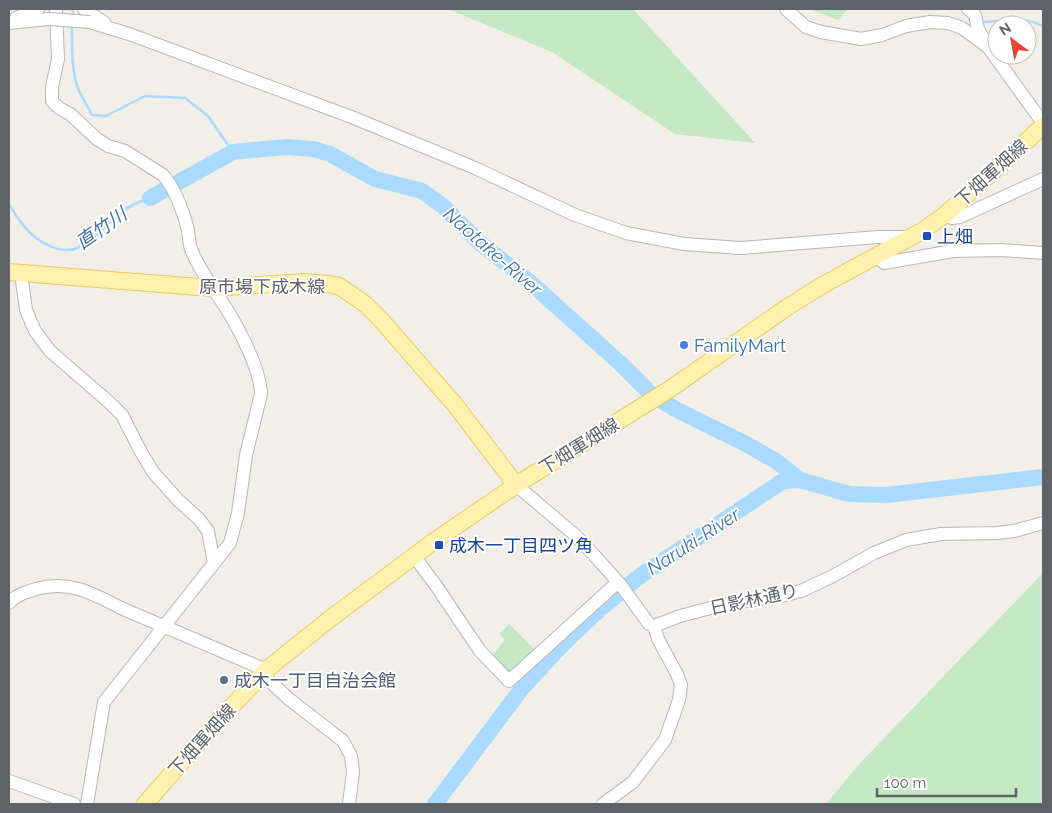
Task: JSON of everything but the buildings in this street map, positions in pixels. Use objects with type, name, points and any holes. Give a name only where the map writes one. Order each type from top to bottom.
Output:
[{"type":"main road","name":"下畑軍畑線","points":[[146,804],[215,724],[264,672],[414,556],[516,485],[670,389],[786,308],[821,286],[912,237],[946,214],[1043,124]]},
{"type":"main road","name":"原市場下成木線","points":[[15,272],[212,288],[311,282],[338,286],[365,304],[382,321],[456,406],[516,485]]},
{"type":"street","points":[[9,22],[38,9]]},
{"type":"street","points":[[22,15],[56,9],[58,59],[52,87],[52,101],[59,108],[70,114],[97,139],[108,146],[125,151],[163,175],[175,193],[184,214],[191,248],[198,264],[245,345],[257,371],[261,394],[246,455],[238,513],[230,542],[104,702],[87,804]]},
{"type":"street","points":[[84,9],[112,28]]},
{"type":"street","points":[[786,9],[806,27],[822,32],[861,39],[882,35],[906,26],[930,22],[948,23],[962,28],[987,46]]},
{"type":"street","points":[[975,11],[978,29],[987,45]]},
{"type":"street","points":[[9,22],[48,19],[90,22],[112,28],[354,118],[475,168],[575,215],[626,233],[684,244],[741,248],[878,237],[912,237]]},
{"type":"street","points":[[1001,65],[1043,124]]},
{"type":"street","points":[[946,214],[952,218],[960,217],[1043,179]]},
{"type":"street","points":[[877,256],[884,263],[953,251],[1001,250],[1043,253]]},
{"type":"street","points":[[15,272],[26,310],[35,331],[50,351],[122,415],[153,472],[199,519],[208,531],[214,563]]},
{"type":"street","points":[[516,485],[575,535],[619,583],[650,624],[654,626],[655,632],[681,685],[679,700],[665,740],[633,782],[603,804]]},
{"type":"street","name":"日影林通り","points":[[654,626],[680,616],[726,604],[801,591],[833,576],[874,552],[906,540],[941,534],[998,532],[1043,523]]},
{"type":"street","points":[[414,556],[480,651],[509,681],[619,583]]},
{"type":"street","points":[[9,602],[24,592],[46,586],[66,585],[98,596],[264,672],[289,699],[343,740],[350,756],[353,772],[349,804]]},
{"type":"street","points":[[9,781],[74,804]]},
{"type":"green space","points":[[448,9],[633,9],[755,143],[675,134],[552,52]]},
{"type":"green space","points":[[809,9],[848,9],[838,20]]},
{"type":"green space","points":[[1043,573],[1043,804],[826,804],[861,762]]},
{"type":"green space","points":[[509,624],[537,652],[511,677],[490,658],[505,640],[500,634]]},
{"type":"waterway","points":[[73,9],[73,17]]},
{"type":"waterway","points":[[980,22],[1020,20],[1043,26]]},
{"type":"waterway","points":[[72,25],[72,59],[76,83],[92,115],[106,116],[145,96],[185,98],[208,116],[233,152]]},
{"type":"waterway","name":"Naotake-River","points":[[150,198],[233,152],[286,147],[313,149],[330,154],[375,179],[422,191],[443,206],[479,242],[532,284],[622,365],[653,396],[776,461],[800,480]]},
{"type":"waterway","name":"直竹川","points":[[9,204],[16,216],[36,238],[52,247],[66,250],[80,247],[122,211],[150,198]]},
{"type":"waterway","name":"Naruki-River","points":[[435,804],[523,687],[561,646],[600,609],[640,576],[783,481],[800,480],[849,494],[886,495],[1043,477]]},
{"type":"place","name":"上畑","points":[[927,236]]},
{"type":"place","name":"FamilyMart","points":[[684,345]]},
{"type":"place","name":"成木一丁目四ツ角","points":[[439,545]]},
{"type":"place","name":"成木一丁目自治会館","points":[[224,680]]}]
